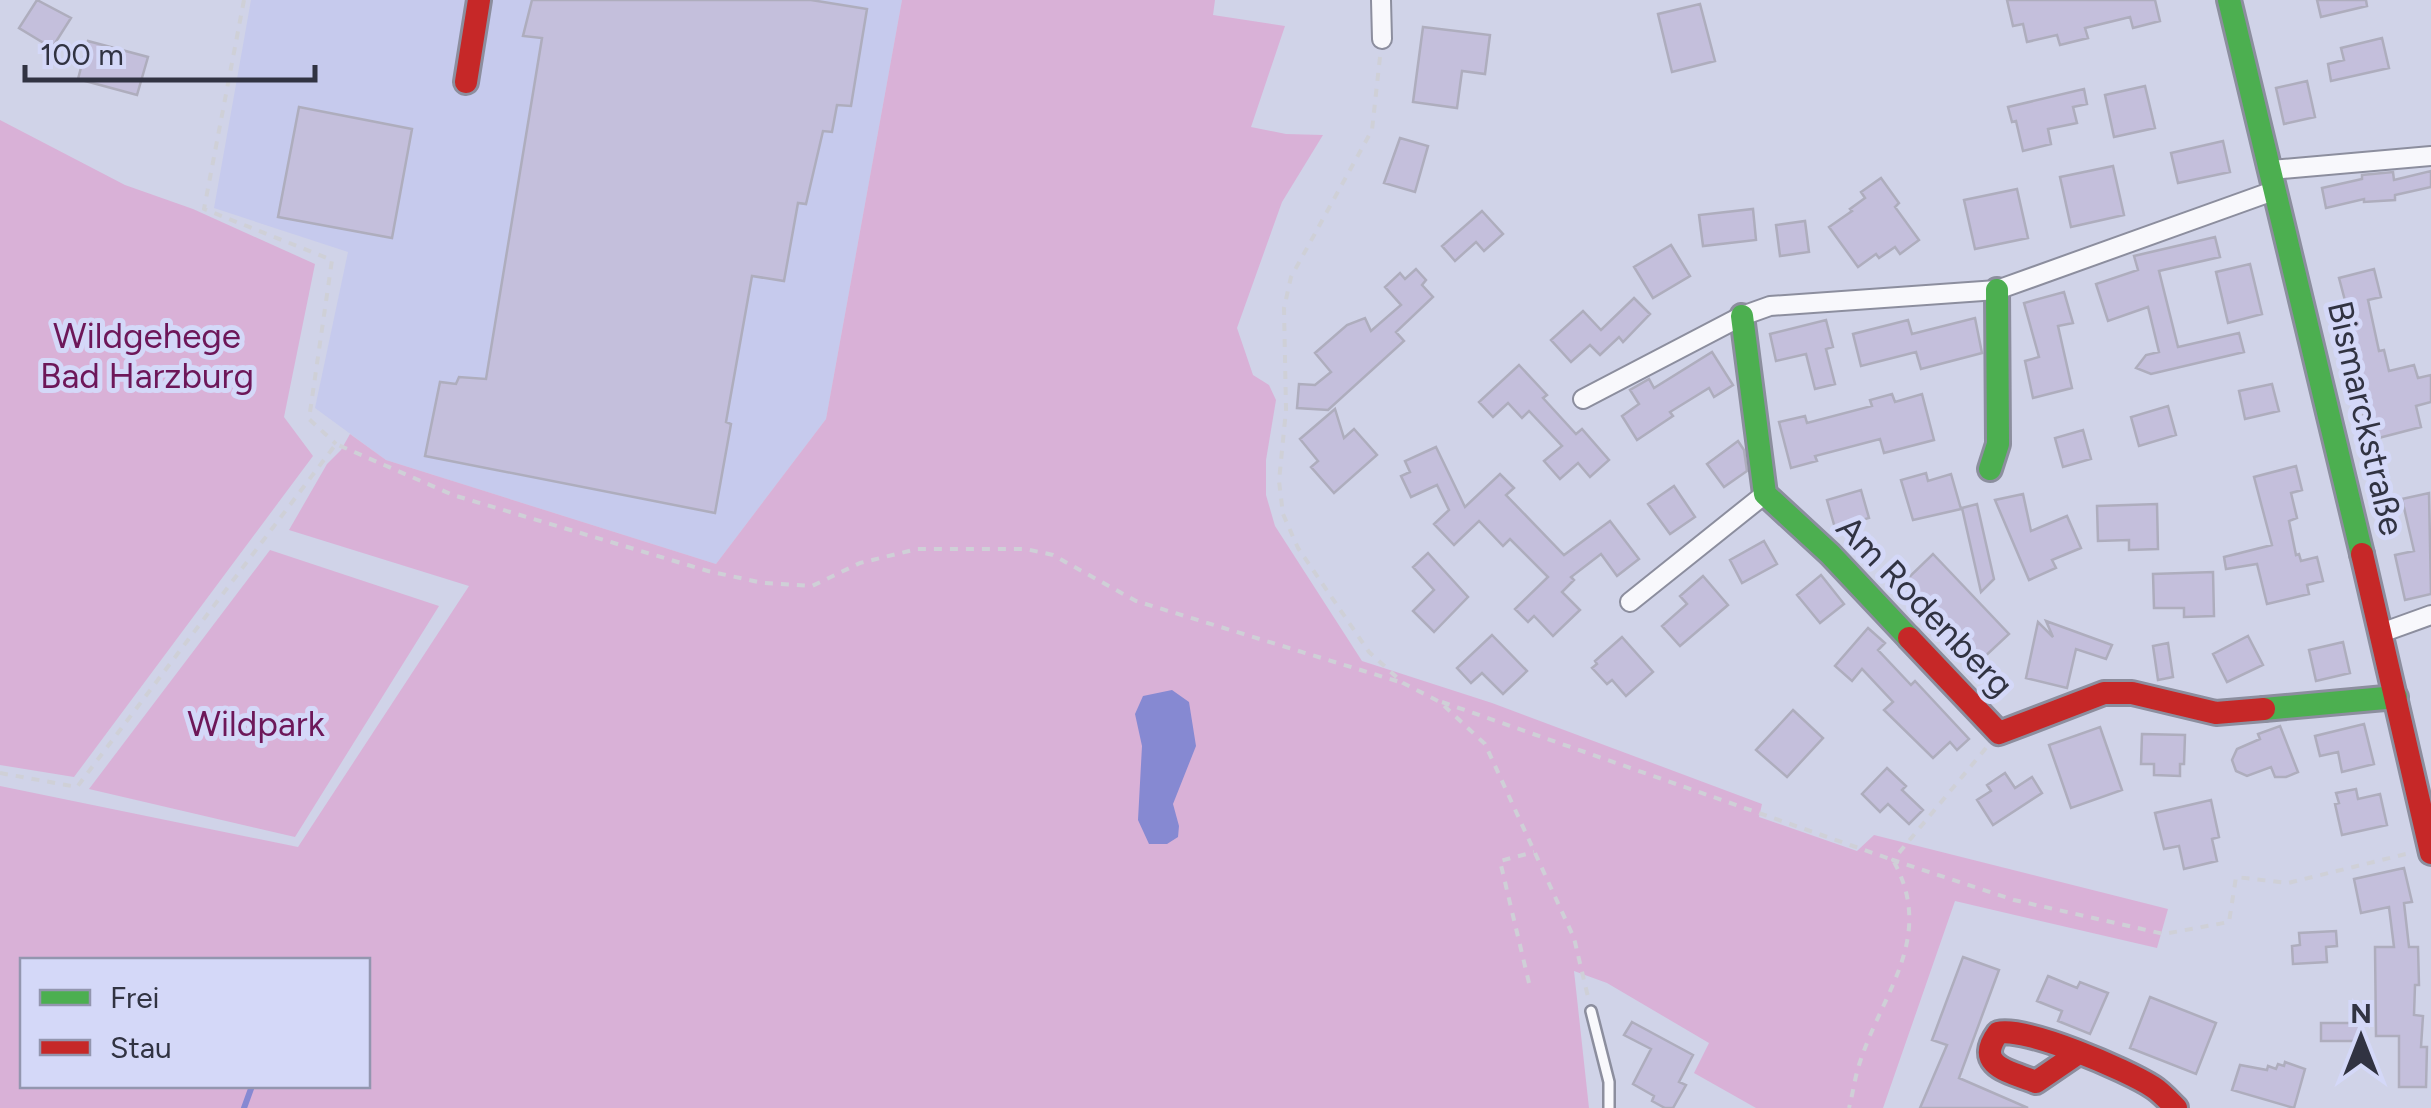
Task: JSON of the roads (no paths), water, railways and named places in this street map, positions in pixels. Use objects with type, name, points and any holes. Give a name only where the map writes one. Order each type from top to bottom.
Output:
[{"type":"street","points":[[466,82],[480,0]]},
{"type":"street","points":[[1381,0],[1382,39]]},
{"type":"street","name":"Bismarckstraße","points":[[2228,0],[2274,180],[2430,850]]},
{"type":"street","points":[[1582,399],[1742,316],[1770,306],[1997,290],[2274,180],[2431,156]]},
{"type":"street","points":[[1990,469],[1998,444],[1997,290]]},
{"type":"street","points":[[1630,602],[1765,494],[1742,316]]},
{"type":"street","name":"Am Rodenberg","points":[[1765,494],[1830,554],[1999,734],[2119,690],[2198,712],[2216,713],[2396,697]]},
{"type":"street","points":[[2381,633],[2431,615]]},
{"type":"street","points":[[2078,1054],[2152,1087],[2176,1108]]},
{"type":"lane","points":[[1591,1011],[1609,1082],[1609,1108]]},
{"type":"water","points":[[1172,690],[1189,702],[1196,746],[1173,804],[1178,837],[1167,844],[1149,844],[1138,820],[1142,746],[1135,714],[1143,696]]},
{"type":"waterway","points":[[244,1108],[251,1088]]},
{"type":"park label","name":"Wildgehege Bad Harzburg","points":[[147,356]]},
{"type":"park label","name":"Wildpark","points":[[256,724]]}]
